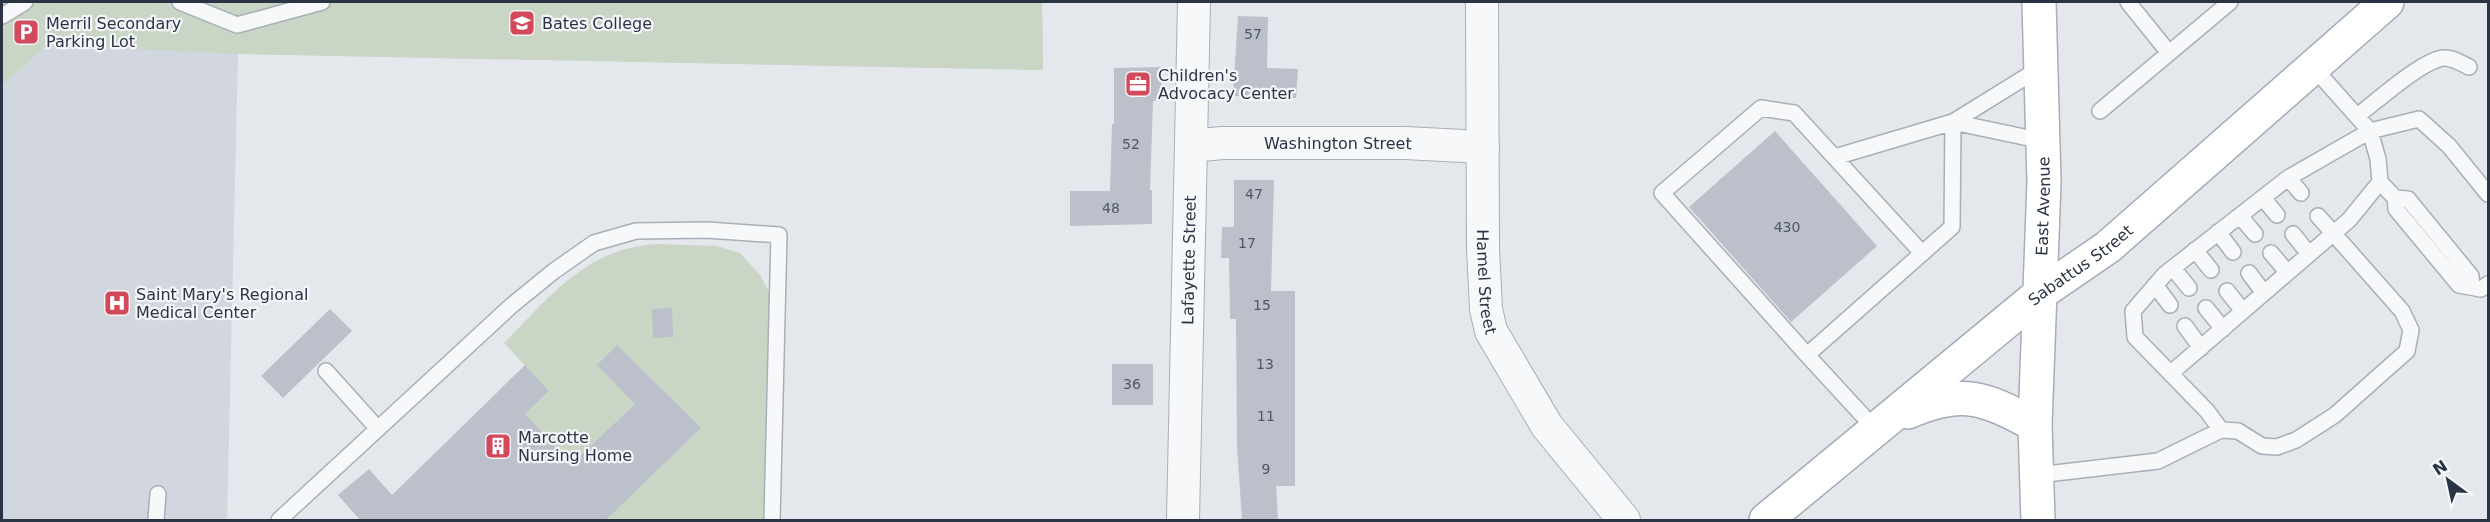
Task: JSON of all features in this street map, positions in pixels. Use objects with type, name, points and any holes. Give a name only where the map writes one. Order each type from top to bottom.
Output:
[{"type":"main road","name":"East Avenue","points":[[2038,520],[2036,425],[2043,141],[2039,2]]},
{"type":"main road","name":"Sabattus Street","points":[[1766,520],[2041,293],[2108,247],[2387,2]]},
{"type":"main road","points":[[1880,426],[1929,403],[1956,397],[1984,400],[2036,425]]},
{"type":"street","name":"Lafayette Street","points":[[1183,520],[1194,2]]},
{"type":"street","name":"Hamel Street","points":[[1482,2],[1483,248],[1486,309],[1491,331],[1547,426],[1624,520]]},
{"type":"street","name":"Washington Street","points":[[1192,146],[1222,143],[1405,143],[1483,147]]},
{"type":"lane","points":[[2,16],[25,2]]},
{"type":"lane","points":[[180,2],[237,25],[322,2]]},
{"type":"lane","points":[[2128,2],[2169,53]]},
{"type":"lane","points":[[2100,111],[2230,2]]},
{"type":"lane","points":[[2357,116],[2424,65],[2443,58],[2456,60],[2469,67]]},
{"type":"lane","points":[[2313,67],[2370,131],[2378,159],[2380,182],[2394,198],[2397,209],[2459,285],[2481,289],[2488,284]]},
{"type":"lane","points":[[1835,157],[1953,122],[2041,68]]},
{"type":"lane","points":[[1880,426],[1807,355],[1662,193],[1761,108],[1794,113],[1922,254]]},
{"type":"lane","points":[[2221,430],[2207,411],[2135,337],[2133,310],[2173,267],[2288,178],[2370,131],[2419,119],[2449,146],[2488,194]]},
{"type":"lane","points":[[1953,122],[2043,141]]},
{"type":"lane","points":[[1807,355],[1952,227],[1953,122]]},
{"type":"lane","points":[[2288,178],[2301,194]]},
{"type":"lane","points":[[2171,373],[2349,220],[2380,182]]},
{"type":"lane","points":[[2263,198],[2277,214]]},
{"type":"lane","points":[[2240,216],[2254,234]]},
{"type":"lane","points":[[2038,476],[2158,461],[2221,430],[2238,431],[2262,446],[2277,447],[2296,440],[2335,415],[2407,351],[2411,330],[2402,311],[2318,216]]},
{"type":"lane","points":[[279,520],[511,306],[554,271],[594,243],[636,231],[707,230],[779,236],[772,520]]},
{"type":"lane","points":[[2218,232],[2233,252]]},
{"type":"lane","points":[[2293,234],[2309,254]]},
{"type":"lane","points":[[2195,250],[2211,270]]},
{"type":"lane","points":[[2271,253],[2287,272]]},
{"type":"lane","points":[[2173,267],[2189,288]]},
{"type":"lane","points":[[2249,273],[2264,293]]},
{"type":"lane","points":[[2155,285],[2170,305]]},
{"type":"lane","points":[[2227,291],[2243,311]]},
{"type":"lane","points":[[2206,308],[2223,329]]},
{"type":"lane","points":[[2185,326],[2201,348]]},
{"type":"lane","points":[[326,371],[378,429]]},
{"type":"lane","points":[[156,520],[158,494]]},
{"type":"shaded area","name":"Saint Mary's Regional Medical Center","points":[[2,2],[1042,2],[1043,70],[238,54],[227,520],[2,520]]},
{"type":"green space","name":"Bates College","points":[[2,2],[1042,2],[1043,70],[238,54],[47,45],[2,85]]},
{"type":"green space","points":[[658,244],[717,246],[740,253],[760,275],[769,292],[772,332],[767,520],[606,520],[700,429],[572,464],[525,414],[549,391],[504,343],[555,292],[590,264],[610,254],[633,247]]},
{"type":"building","points":[[1238,16],[1268,17],[1267,68],[1298,69],[1296,98],[1233,96]]},
{"type":"building","points":[[1161,67],[1162,101],[1153,101],[1150,190],[1152,190],[1152,224],[1070,226],[1070,191],[1110,191],[1112,124],[1114,124],[1114,68]]},
{"type":"building","points":[[1775,131],[1877,246],[1791,322],[1689,207]]},
{"type":"building","points":[[1234,180],[1274,180],[1271,291],[1295,291],[1295,486],[1276,486],[1278,520],[1242,520],[1237,446],[1236,319],[1230,319],[1229,258],[1221,258],[1222,227],[1234,227]]},
{"type":"building","points":[[672,308],[673,337],[653,338],[652,309]]},
{"type":"building","points":[[330,309],[352,331],[283,398],[261,376]]},
{"type":"building","name":"Marcotte Nursing Home","points":[[617,345],[701,428],[606,520],[360,520],[338,495],[369,469],[392,495],[525,365],[549,391],[525,414],[572,464],[635,404],[597,365]]},
{"type":"building","points":[[1112,364],[1153,364],[1153,405],[1112,405]]},
{"type":"place","name":"Bates College","points":[[522,23]]},
{"type":"place","name":"Merril Secondary Parking Lot","points":[[26,32]]},
{"type":"place","name":"Children's Advocacy Center","points":[[1138,84]]},
{"type":"place","name":"Saint Mary's Regional Medical Center","points":[[117,303]]},
{"type":"place","name":"Marcotte Nursing Home","points":[[498,446]]}]
